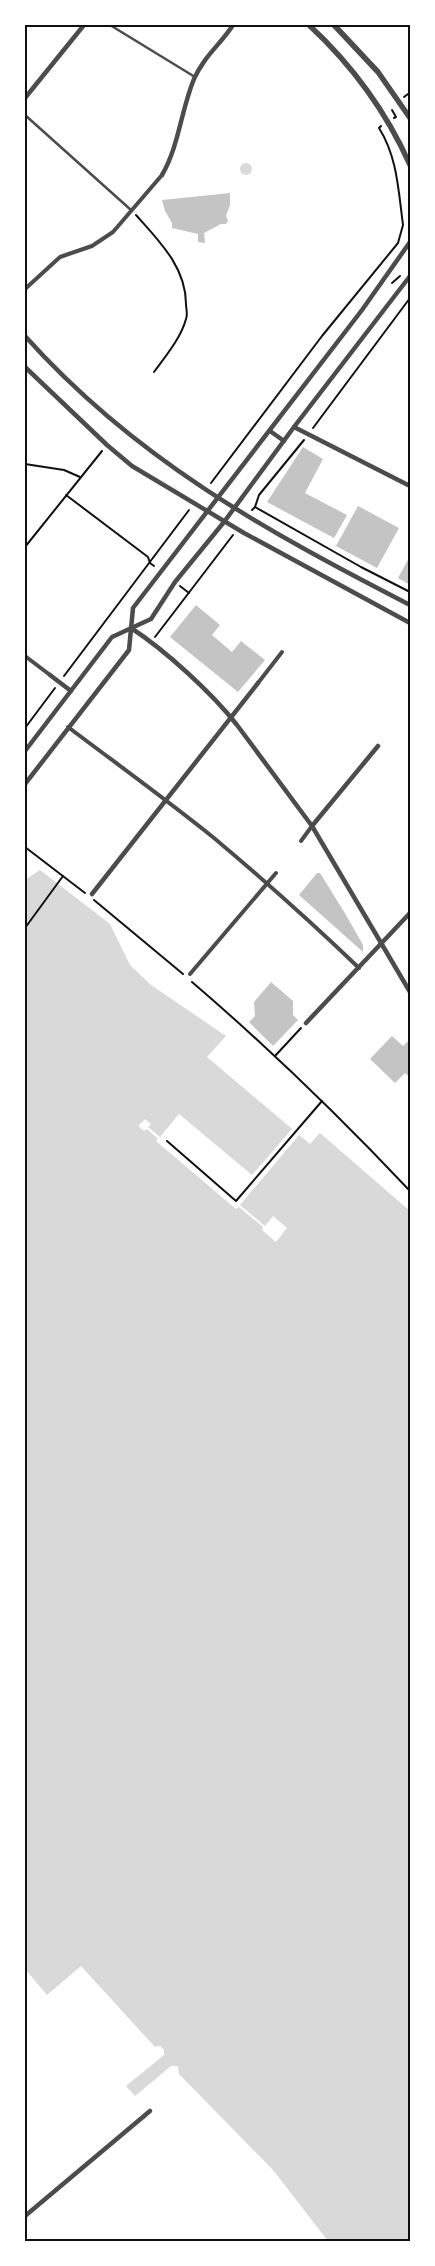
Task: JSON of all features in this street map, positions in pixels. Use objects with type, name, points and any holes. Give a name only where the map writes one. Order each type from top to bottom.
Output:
[{"type":"street","points":[[25,98],[84,25]]},
{"type":"street","points":[[309,25],[335,51],[364,85],[389,122],[410,165]]},
{"type":"street","points":[[334,25],[378,72],[410,118]]},
{"type":"street","points":[[25,289],[60,257],[92,246],[102,240],[132,210],[162,175],[173,153],[185,104],[195,77],[206,57],[233,26]]},
{"type":"street","points":[[25,784],[68,726],[129,650],[133,608],[362,310],[410,242]]},
{"type":"street","points":[[25,751],[112,637],[150,620],[175,582],[224,522],[410,276]]},
{"type":"street","points":[[25,336],[70,384],[108,418],[165,463],[218,499],[343,571],[410,605]]},
{"type":"street","points":[[25,367],[107,445],[132,466],[207,512],[305,568],[410,623]]},
{"type":"street","points":[[294,427],[410,486]]},
{"type":"street","points":[[270,431],[284,441]]},
{"type":"street","points":[[131,628],[152,641],[231,718],[312,826],[410,992]]},
{"type":"street","points":[[92,894],[282,652]]},
{"type":"street","points":[[25,656],[71,691]]},
{"type":"street","points":[[68,726],[213,838],[266,885],[289,902],[359,968]]},
{"type":"street","points":[[301,841],[378,746]]},
{"type":"street","points":[[190,974],[276,873]]},
{"type":"street","points":[[306,1023],[410,913]]},
{"type":"street","points":[[25,2216],[150,2111]]},
{"type":"lane","points":[[110,25],[195,77]]},
{"type":"lane","points":[[25,115],[132,210]]},
{"type":"path","points":[[404,96],[408,94],[410,96]]},
{"type":"path","points":[[209,485],[322,336],[398,242],[403,225],[396,172],[390,148],[379,128]]},
{"type":"path","points":[[132,210],[174,261],[182,277],[186,296],[186,319],[172,347],[154,372]]},
{"type":"path","points":[[390,282],[392,284],[399,275],[402,277]]},
{"type":"path","points":[[309,433],[410,298]]},
{"type":"path","points":[[252,510],[259,495],[305,438]]},
{"type":"path","points":[[25,547],[103,450]]},
{"type":"path","points":[[25,464],[64,470],[80,477]]},
{"type":"path","points":[[66,494],[148,557],[150,563],[159,570]]},
{"type":"path","points":[[255,507],[344,558],[410,592]]},
{"type":"path","points":[[62,679],[190,508]]},
{"type":"path","points":[[155,637],[234,534]]},
{"type":"path","points":[[178,584],[189,593]]},
{"type":"path","points":[[25,728],[57,686]]},
{"type":"path","points":[[25,847],[82,890]]},
{"type":"path","points":[[25,928],[63,876]]},
{"type":"path","points":[[102,906],[178,970]]},
{"type":"path","points":[[196,985],[322,1101],[410,1191]]},
{"type":"path","points":[[275,1056],[306,1023]]},
{"type":"path","points":[[167,1141],[236,1201],[322,1101]]},
{"type":"shaded area","points":[[244,163],[248,163],[252,169],[248,175],[244,175],[240,171],[240,167]]},
{"type":"shaded area","points":[[40,870],[110,924],[130,965],[151,985],[226,1036],[207,1057],[310,1144],[320,1133],[410,1211],[410,2241],[328,2241],[273,2170],[179,2074],[178,2066],[171,2066],[135,2096],[126,2086],[164,2055],[164,2050],[160,2046],[155,2047],[81,1966],[47,1995],[25,1969],[25,880]]},
{"type":"pier","points":[[179,1114],[252,1175],[292,1129],[299,1135],[240,1205],[265,1226],[273,1216],[287,1228],[276,1242],[262,1230],[263,1227],[239,1207],[236,1209],[156,1141],[158,1139],[147,1129],[144,1131],[138,1126],[145,1119],[151,1124],[148,1127],[160,1137]]},
{"type":"building","points":[[230,193],[230,205],[226,216],[228,221],[226,224],[221,224],[204,233],[205,243],[198,242],[198,234],[172,228],[172,223],[165,211],[162,200]]},
{"type":"building","points":[[303,447],[323,459],[305,493],[347,515],[334,538],[267,502]]},
{"type":"building","points":[[358,506],[399,528],[377,568],[336,546]]},
{"type":"building","points":[[410,556],[410,585],[398,578]]},
{"type":"building","points":[[196,605],[220,625],[212,635],[232,652],[241,641],[265,660],[238,692],[170,637]]},
{"type":"building","points":[[317,873],[320,873],[346,915],[363,945],[363,952],[299,895]]},
{"type":"building","points":[[271,982],[293,1001],[293,1015],[298,1020],[273,1046],[249,1022],[255,1016],[254,1002]]},
{"type":"building","points":[[392,1036],[403,1046],[410,1039],[410,1077],[405,1073],[395,1083],[370,1059]]}]
